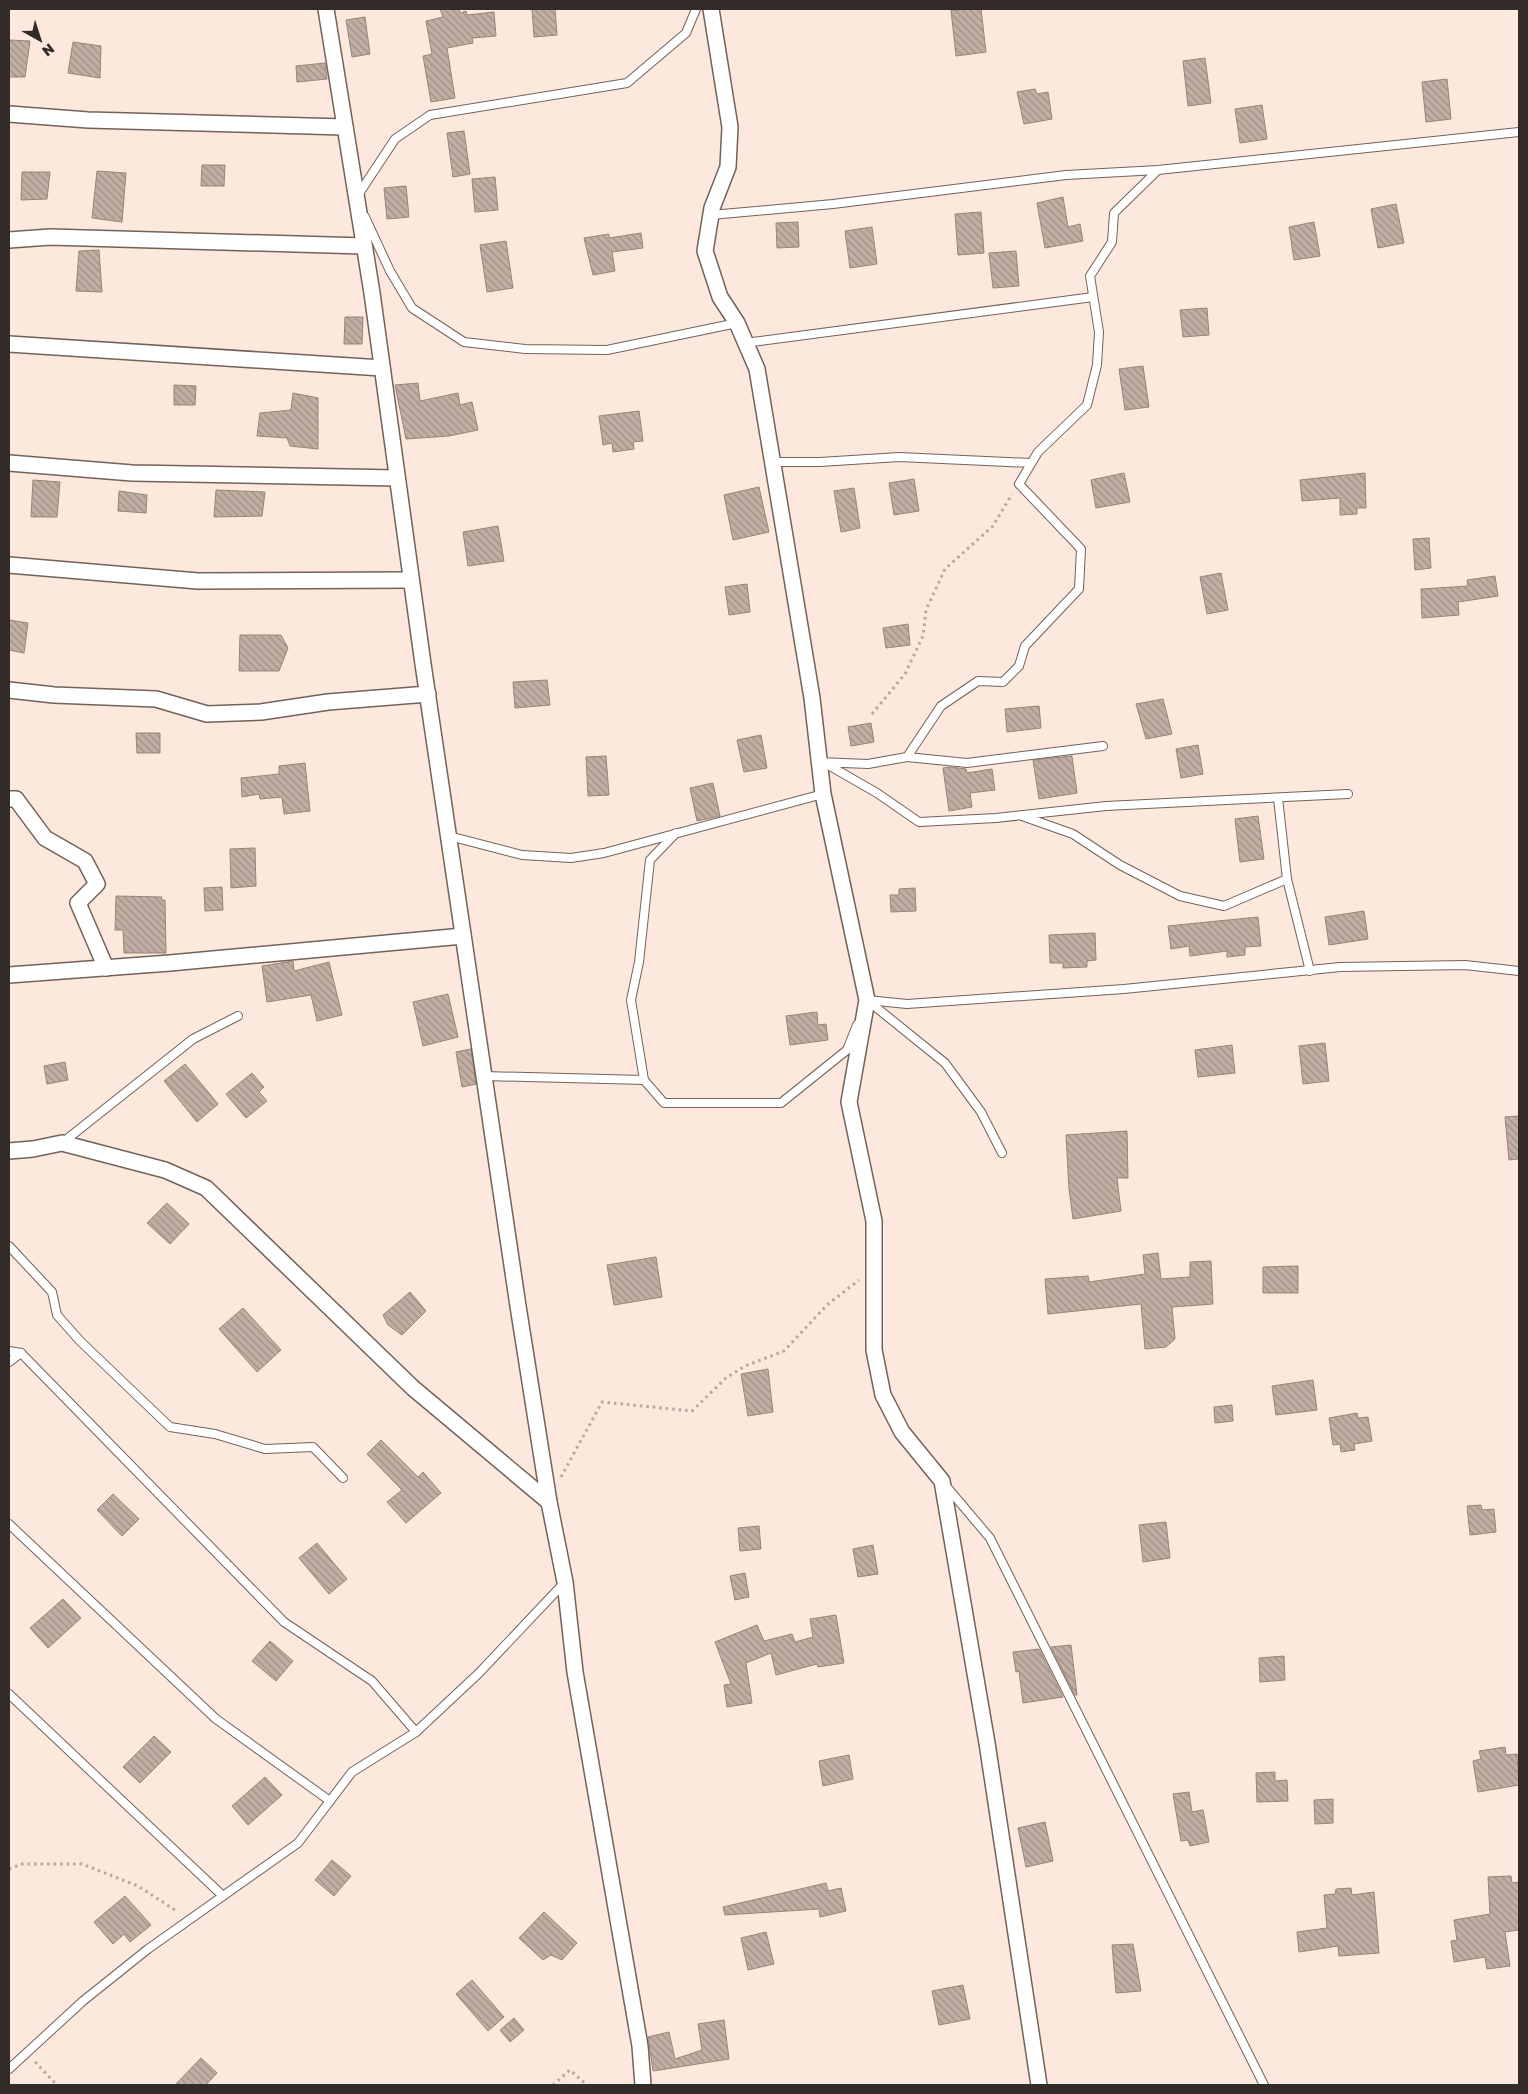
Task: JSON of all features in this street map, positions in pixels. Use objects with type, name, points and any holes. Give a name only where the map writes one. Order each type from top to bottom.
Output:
[{"type":"street","points":[[326,9],[364,246],[484,1076],[549,1502],[565,1582],[575,1672],[640,2046],[643,2085]]},
{"type":"street","points":[[711,9],[730,127],[728,167],[711,215],[704,251],[720,297],[737,323],[756,369],[812,698],[823,794],[867,1000],[849,1102],[874,1221],[874,1350],[883,1395],[902,1432],[942,1482],[987,1743],[1039,2085]]},
{"type":"street","points":[[9,114],[88,120],[345,127]]},
{"type":"street","points":[[9,240],[50,237],[364,246]]},
{"type":"street","points":[[9,344],[382,368]]},
{"type":"street","points":[[9,463],[132,472],[397,478]]},
{"type":"street","points":[[9,565],[198,580],[411,580]]},
{"type":"street","points":[[9,690],[54,695],[156,699],[207,714],[261,712],[328,702],[428,694]]},
{"type":"street","points":[[9,799],[16,799],[45,838],[85,861],[97,884],[78,903],[106,968]]},
{"type":"street","points":[[9,974],[106,968],[464,936]]},
{"type":"street","points":[[9,1151],[62,1143],[165,1170],[206,1188],[413,1388],[549,1502]]},
{"type":"lane","points":[[696,9],[686,33],[627,82],[430,114],[395,139],[356,198],[390,271],[412,308],[464,342],[525,349],[607,350],[737,323]]},
{"type":"lane","points":[[711,215],[833,204],[1066,175],[1158,170],[1519,132]]},
{"type":"lane","points":[[907,757],[941,706],[978,681],[1003,682],[1009,677],[1020,666],[1025,646],[1079,588],[1081,548],[1019,484],[1038,452],[1087,405],[1097,365],[1099,332],[1090,276],[1112,242],[1114,213],[1158,170]]},
{"type":"lane","points":[[745,343],[1093,297]]},
{"type":"lane","points":[[773,462],[820,462],[899,457],[1031,463]]},
{"type":"lane","points":[[818,762],[868,764],[907,757],[966,763],[1103,746]]},
{"type":"lane","points":[[818,762],[836,767],[919,822],[1020,815],[1106,806],[1348,794]]},
{"type":"lane","points":[[449,836],[522,855],[571,858],[604,853],[823,794]]},
{"type":"lane","points":[[1278,798],[1287,880],[1310,971]]},
{"type":"lane","points":[[1020,815],[1073,834],[1120,865],[1180,896],[1224,906],[1287,880]]},
{"type":"lane","points":[[678,832],[650,860],[639,962],[631,1000],[644,1080],[664,1103],[781,1104],[847,1050],[867,1000]]},
{"type":"lane","points":[[867,1000],[907,1004],[1124,989],[1340,968],[1465,965],[1519,971]]},
{"type":"lane","points":[[867,1000],[945,1063],[981,1112],[1002,1153]]},
{"type":"lane","points":[[62,1143],[193,1039],[238,1016]]},
{"type":"lane","points":[[484,1076],[644,1080]]},
{"type":"lane","points":[[9,1246],[52,1292],[57,1315],[80,1341],[170,1427],[215,1434],[265,1449],[313,1447],[343,1478]]},
{"type":"lane","points":[[9,1351],[21,1353],[284,1622],[372,1681],[416,1732]]},
{"type":"lane","points":[[9,1362],[21,1353]]},
{"type":"lane","points":[[942,1482],[990,1538],[1264,2085]]},
{"type":"lane","points":[[9,1524],[216,1719],[330,1801]]},
{"type":"lane","points":[[9,2069],[84,2001],[148,1949],[298,1842],[352,1772],[416,1732],[479,1673],[565,1582]]},
{"type":"lane","points":[[9,1694],[223,1896]]},
{"type":"path","points":[[872,714],[905,674],[923,636],[926,610],[945,569],[993,526],[1019,484]]},
{"type":"path","points":[[549,1502],[602,1402],[692,1411],[726,1378],[739,1370],[784,1351],[826,1305],[875,1267]]},
{"type":"path","points":[[9,1869],[22,1864],[82,1864],[138,1886],[189,1920]]},
{"type":"path","points":[[26,2053],[57,2085]]},
{"type":"path","points":[[553,2085],[570,2070],[587,2085]]},
{"type":"building","points":[[440,9],[459,9],[460,13],[466,11],[467,15],[494,12],[496,36],[472,38],[473,43],[447,48],[455,98],[431,102],[423,56],[432,54],[426,21],[443,17]]},
{"type":"building","points":[[532,9],[555,9],[557,35],[534,37]]},
{"type":"building","points":[[981,9],[986,52],[956,56],[951,10]]},
{"type":"building","points":[[365,17],[370,54],[352,57],[346,20]]},
{"type":"building","points":[[9,40],[30,41],[25,77],[9,77]]},
{"type":"building","points":[[73,42],[101,46],[100,78],[68,73]]},
{"type":"building","points":[[1205,58],[1211,103],[1188,106],[1183,61]]},
{"type":"building","points":[[325,63],[327,79],[297,82],[296,66]]},
{"type":"building","points":[[1447,79],[1451,119],[1426,122],[1422,82]]},
{"type":"building","points":[[1035,89],[1037,94],[1048,92],[1052,119],[1024,124],[1017,92]]},
{"type":"building","points":[[1262,105],[1267,139],[1240,143],[1235,109]]},
{"type":"building","points":[[464,131],[470,174],[453,177],[447,133]]},
{"type":"building","points":[[202,165],[225,165],[224,186],[201,186]]},
{"type":"building","points":[[97,171],[126,173],[122,222],[92,218]]},
{"type":"building","points":[[22,172],[50,172],[47,199],[21,200]]},
{"type":"building","points":[[495,177],[498,210],[475,212],[472,179]]},
{"type":"building","points":[[406,186],[409,217],[387,219],[384,188]]},
{"type":"building","points":[[1063,197],[1068,227],[1080,224],[1083,241],[1045,248],[1037,203]]},
{"type":"building","points":[[1396,204],[1404,243],[1378,248],[1371,209]]},
{"type":"building","points":[[981,212],[984,253],[958,255],[955,214]]},
{"type":"building","points":[[798,222],[799,247],[777,248],[776,223]]},
{"type":"building","points":[[1314,222],[1320,256],[1294,260],[1289,227]]},
{"type":"building","points":[[872,227],[877,264],[850,268],[845,231]]},
{"type":"building","points":[[641,233],[643,248],[612,252],[615,271],[593,275],[584,238],[609,234],[609,238]]},
{"type":"building","points":[[506,241],[513,288],[487,292],[480,245]]},
{"type":"building","points":[[99,250],[102,292],[76,291],[79,251]]},
{"type":"building","points":[[1016,251],[1019,286],[993,288],[989,253]]},
{"type":"building","points":[[1207,308],[1209,335],[1183,337],[1180,310]]},
{"type":"building","points":[[345,317],[363,317],[362,344],[344,344]]},
{"type":"building","points":[[1143,366],[1149,407],[1125,410],[1119,369]]},
{"type":"building","points":[[418,383],[420,401],[458,393],[460,405],[472,402],[478,430],[449,436],[406,439],[395,385]]},
{"type":"building","points":[[174,385],[196,386],[195,405],[174,405]]},
{"type":"building","points":[[293,393],[318,398],[318,449],[290,446],[287,438],[257,436],[260,413],[291,410]]},
{"type":"building","points":[[639,411],[643,441],[633,442],[634,449],[613,452],[612,443],[603,445],[599,416]]},
{"type":"building","points":[[1124,473],[1130,502],[1096,508],[1091,480]]},
{"type":"building","points":[[1365,473],[1366,508],[1357,508],[1357,514],[1340,515],[1340,498],[1302,501],[1300,480]]},
{"type":"building","points":[[914,479],[919,511],[894,515],[889,483]]},
{"type":"building","points":[[33,480],[60,482],[57,517],[31,517]]},
{"type":"building","points":[[759,487],[769,532],[733,540],[724,495]]},
{"type":"building","points":[[854,488],[860,528],[841,532],[834,491]]},
{"type":"building","points":[[216,490],[265,492],[262,516],[214,517]]},
{"type":"building","points":[[119,491],[147,495],[146,513],[118,511]]},
{"type":"building","points":[[498,526],[504,561],[468,566],[463,532]]},
{"type":"building","points":[[1429,538],[1431,568],[1415,570],[1413,539]]},
{"type":"building","points":[[1221,573],[1228,610],[1207,614],[1200,577]]},
{"type":"building","points":[[1495,576],[1498,596],[1458,602],[1459,615],[1422,618],[1421,589],[1468,586],[1467,580]]},
{"type":"building","points":[[747,584],[750,612],[729,615],[725,587]]},
{"type":"building","points":[[9,620],[28,623],[24,653],[9,650]]},
{"type":"building","points":[[908,624],[910,645],[886,648],[883,628]]},
{"type":"building","points":[[240,635],[281,635],[288,648],[279,671],[239,671]]},
{"type":"building","points":[[547,680],[550,705],[515,708],[513,682]]},
{"type":"building","points":[[1163,699],[1172,734],[1146,739],[1136,704]]},
{"type":"building","points":[[1039,706],[1041,728],[1007,732],[1005,709]]},
{"type":"building","points":[[871,723],[874,742],[851,746],[848,727]]},
{"type":"building","points":[[136,733],[160,733],[160,753],[137,753]]},
{"type":"building","points":[[761,735],[767,768],[744,772],[737,740]]},
{"type":"building","points":[[1198,745],[1203,774],[1181,778],[1176,749]]},
{"type":"building","points":[[606,756],[609,795],[588,796],[586,757]]},
{"type":"building","points":[[1072,756],[1077,793],[1039,799],[1033,760]]},
{"type":"building","points":[[305,763],[310,811],[284,814],[282,797],[260,799],[259,794],[242,797],[241,778],[279,774],[279,766]]},
{"type":"building","points":[[943,768],[966,769],[967,773],[992,769],[995,790],[970,793],[972,807],[949,811]]},
{"type":"building","points":[[713,783],[720,816],[697,821],[690,788]]},
{"type":"building","points":[[1258,816],[1264,859],[1240,862],[1235,819]]},
{"type":"building","points":[[255,848],[256,886],[231,888],[230,849]]},
{"type":"building","points":[[222,887],[223,910],[205,911],[204,888]]},
{"type":"building","points":[[915,888],[916,911],[891,912],[890,895],[899,895],[899,889]]},
{"type":"building","points":[[116,896],[162,897],[161,900],[165,900],[166,953],[124,953],[123,930],[115,930]]},
{"type":"building","points":[[1364,911],[1368,939],[1329,945],[1325,917]]},
{"type":"building","points":[[1258,917],[1261,946],[1245,947],[1245,955],[1227,957],[1227,951],[1190,956],[1189,946],[1171,949],[1168,926]]},
{"type":"building","points":[[1095,933],[1096,960],[1087,961],[1087,967],[1063,968],[1063,963],[1050,963],[1049,935]]},
{"type":"building","points":[[293,961],[294,971],[329,962],[342,1015],[317,1021],[311,995],[267,1002],[262,966]]},
{"type":"building","points":[[448,994],[458,1037],[423,1046],[413,1002]]},
{"type":"building","points":[[817,1012],[818,1025],[826,1024],[828,1040],[790,1045],[786,1016]]},
{"type":"building","points":[[1325,1043],[1329,1081],[1303,1084],[1299,1046]]},
{"type":"building","points":[[1232,1045],[1235,1073],[1198,1077],[1195,1050]]},
{"type":"building","points":[[471,1049],[476,1084],[462,1087],[456,1052]]},
{"type":"building","points":[[65,1062],[68,1080],[47,1084],[44,1066]]},
{"type":"building","points":[[185,1064],[218,1104],[197,1122],[164,1081]]},
{"type":"building","points":[[252,1073],[264,1087],[259,1092],[267,1101],[246,1118],[226,1094]]},
{"type":"building","points":[[1519,1116],[1519,1159],[1509,1160],[1505,1117]]},
{"type":"building","points":[[1127,1131],[1128,1178],[1117,1178],[1121,1211],[1073,1219],[1066,1135]]},
{"type":"building","points":[[167,1203],[189,1224],[170,1244],[147,1223]]},
{"type":"building","points":[[1158,1253],[1161,1279],[1190,1277],[1190,1262],[1211,1261],[1213,1304],[1172,1307],[1175,1339],[1166,1347],[1145,1349],[1141,1304],[1048,1314],[1045,1279],[1088,1276],[1089,1282],[1145,1274],[1143,1255]]},
{"type":"building","points":[[656,1257],[662,1297],[614,1305],[607,1265]]},
{"type":"building","points":[[1298,1266],[1298,1293],[1263,1293],[1263,1267]]},
{"type":"building","points":[[410,1292],[426,1311],[402,1335],[388,1325],[383,1315]]},
{"type":"building","points":[[243,1308],[281,1350],[257,1372],[219,1329]]},
{"type":"building","points":[[768,1369],[773,1412],[748,1416],[741,1374]]},
{"type":"building","points":[[1313,1380],[1317,1410],[1276,1415],[1272,1386]]},
{"type":"building","points":[[1232,1405],[1233,1421],[1215,1423],[1214,1407]]},
{"type":"building","points":[[1357,1413],[1358,1418],[1368,1417],[1372,1441],[1354,1444],[1355,1450],[1341,1452],[1340,1444],[1333,1445],[1329,1418]]},
{"type":"building","points":[[381,1440],[418,1477],[423,1472],[441,1493],[406,1523],[387,1502],[402,1490],[367,1454]]},
{"type":"building","points":[[113,1494],[139,1519],[122,1536],[97,1510]]},
{"type":"building","points":[[1481,1505],[1482,1510],[1494,1509],[1496,1532],[1470,1535],[1467,1506]]},
{"type":"building","points":[[1166,1522],[1170,1558],[1143,1562],[1139,1525]]},
{"type":"building","points":[[759,1526],[761,1549],[740,1551],[738,1528]]},
{"type":"building","points":[[317,1543],[347,1579],[329,1594],[299,1558]]},
{"type":"building","points":[[873,1545],[878,1574],[858,1577],[853,1549]]},
{"type":"building","points":[[745,1573],[749,1597],[735,1600],[730,1576]]},
{"type":"building","points":[[63,1599],[81,1618],[48,1648],[30,1628]]},
{"type":"building","points":[[836,1615],[844,1663],[818,1667],[817,1664],[776,1675],[771,1653],[746,1663],[752,1703],[727,1707],[724,1685],[731,1684],[715,1642],[757,1625],[764,1641],[792,1634],[795,1642],[813,1637],[810,1619]]},
{"type":"building","points":[[270,1641],[293,1661],[276,1681],[252,1661]]},
{"type":"building","points":[[1071,1645],[1077,1695],[1075,1695],[1051,1647]]},
{"type":"building","points":[[1039,1649],[1063,1697],[1023,1703],[1019,1671],[1016,1672],[1013,1652]]},
{"type":"building","points":[[1284,1656],[1285,1680],[1260,1682],[1259,1658]]},
{"type":"building","points":[[154,1736],[171,1752],[140,1783],[123,1767]]},
{"type":"building","points":[[1505,1747],[1506,1755],[1517,1754],[1519,1785],[1478,1792],[1473,1761],[1481,1759],[1479,1751]]},
{"type":"building","points":[[849,1755],[853,1779],[823,1786],[819,1761]]},
{"type":"building","points":[[1275,1772],[1275,1781],[1287,1780],[1288,1801],[1257,1802],[1256,1773]]},
{"type":"building","points":[[265,1777],[282,1795],[248,1825],[232,1806]]},
{"type":"building","points":[[1189,1792],[1192,1812],[1203,1810],[1209,1842],[1190,1846],[1188,1840],[1181,1841],[1173,1794]]},
{"type":"building","points":[[1333,1799],[1333,1823],[1315,1824],[1314,1800]]},
{"type":"building","points":[[1045,1822],[1053,1861],[1026,1867],[1018,1828]]},
{"type":"building","points":[[332,1860],[351,1876],[334,1896],[315,1880]]},
{"type":"building","points":[[1511,1876],[1512,1883],[1519,1882],[1519,1930],[1505,1932],[1510,1966],[1487,1969],[1485,1957],[1454,1962],[1451,1941],[1457,1940],[1454,1920],[1490,1914],[1488,1877]]},
{"type":"building","points":[[826,1883],[828,1891],[841,1888],[846,1911],[820,1917],[819,1909],[725,1915],[723,1907]]},
{"type":"building","points":[[1351,1888],[1352,1895],[1374,1892],[1379,1953],[1339,1956],[1338,1946],[1299,1952],[1297,1932],[1327,1928],[1324,1895],[1335,1894],[1336,1889]]},
{"type":"building","points":[[125,1896],[151,1925],[130,1942],[124,1934],[113,1944],[94,1922]]},
{"type":"building","points":[[544,1912],[577,1943],[562,1960],[551,1955],[543,1960],[519,1938]]},
{"type":"building","points":[[766,1932],[774,1964],[748,1970],[741,1938]]},
{"type":"building","points":[[1133,1944],[1141,1991],[1116,1993],[1112,1945]]},
{"type":"building","points":[[472,1980],[504,2017],[488,2031],[456,1994]]},
{"type":"building","points":[[963,1985],[970,2019],[939,2025],[932,1991]]},
{"type":"building","points":[[514,2018],[524,2030],[510,2042],[500,2030]]},
{"type":"building","points":[[724,2020],[729,2059],[653,2071],[648,2037],[669,2032],[675,2059],[702,2050],[698,2024]]},
{"type":"building","points":[[201,2058],[217,2073],[206,2085],[175,2085]]}]
